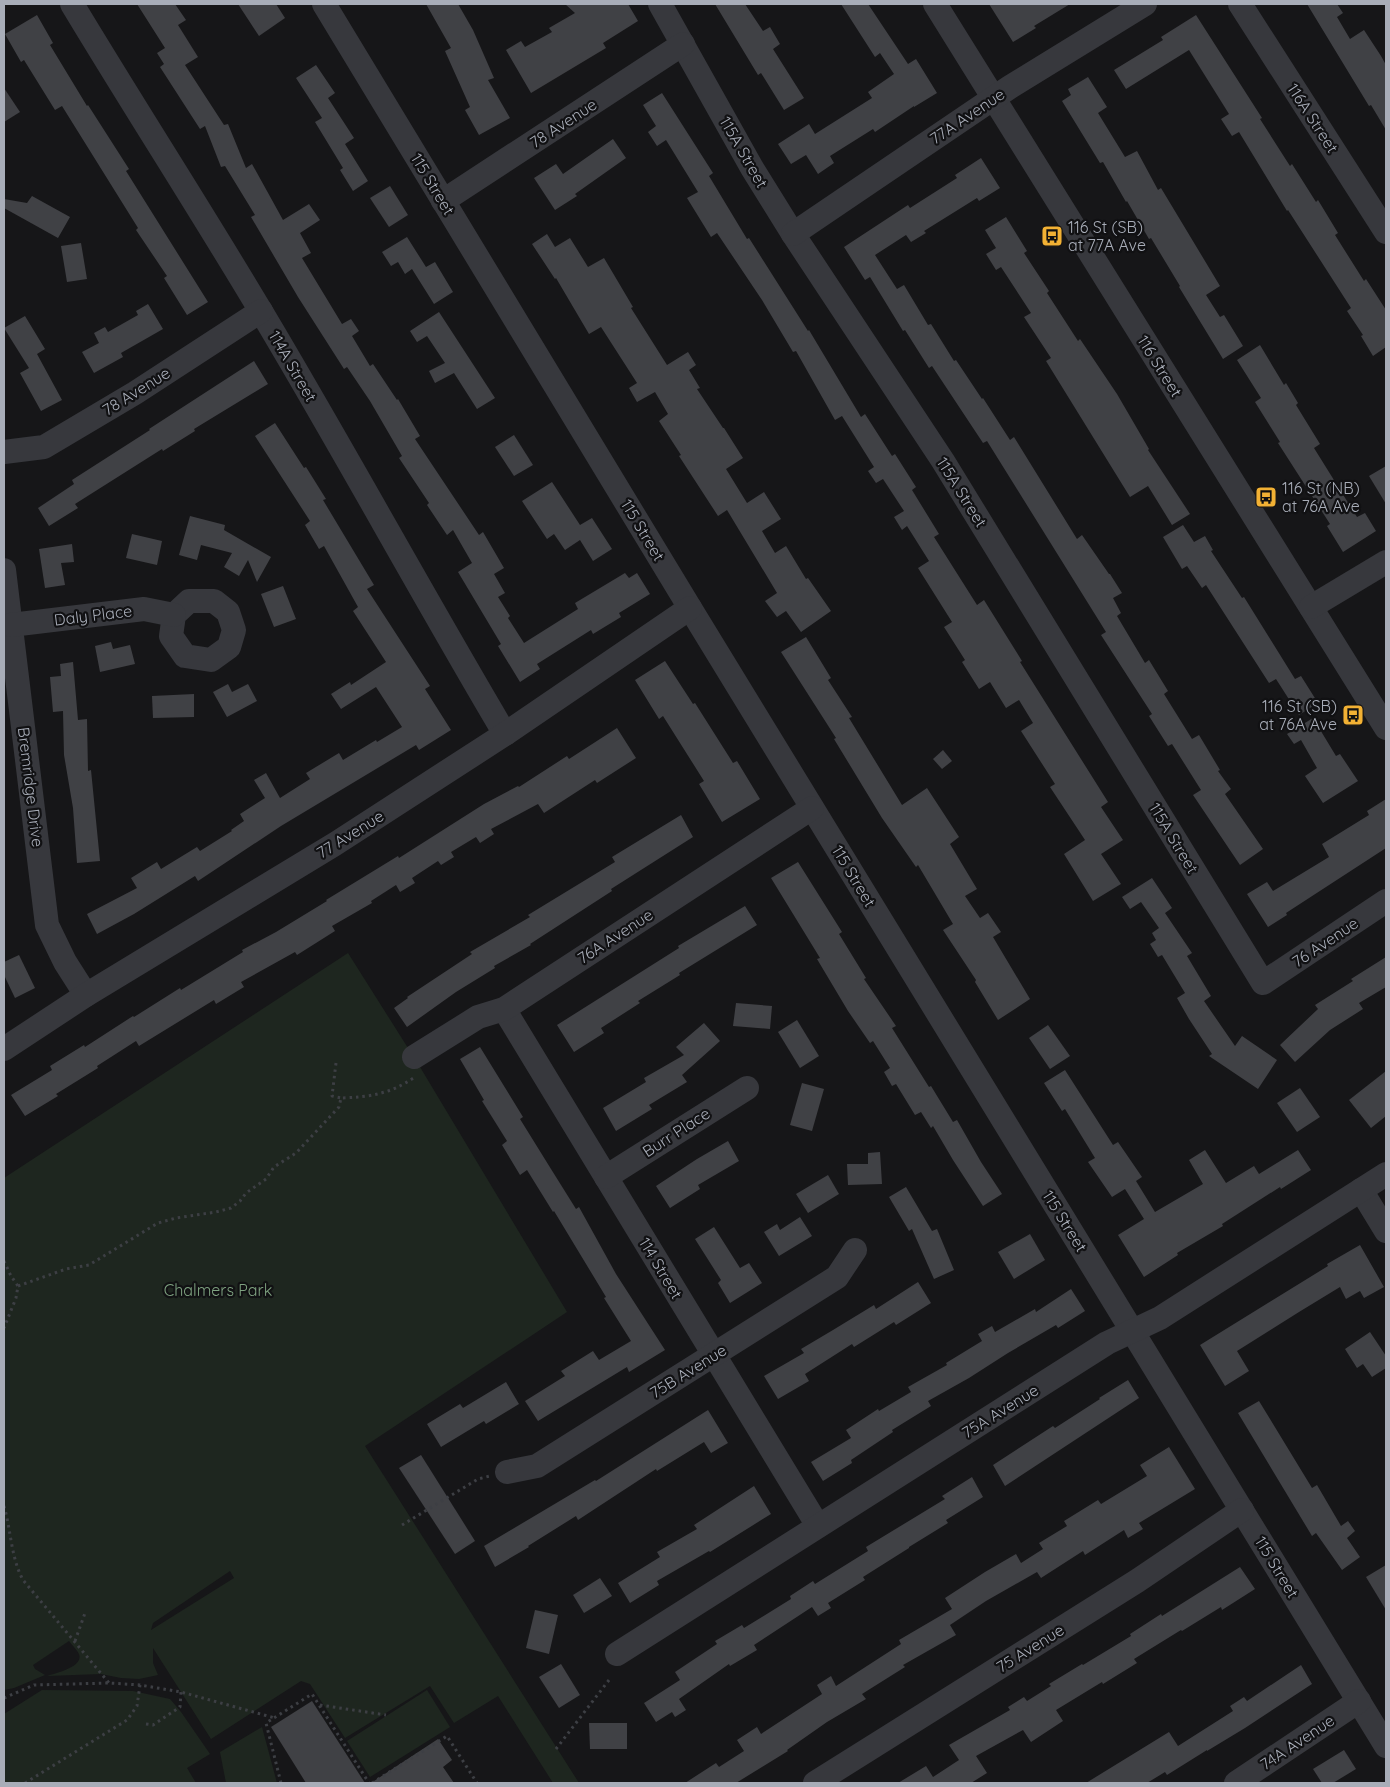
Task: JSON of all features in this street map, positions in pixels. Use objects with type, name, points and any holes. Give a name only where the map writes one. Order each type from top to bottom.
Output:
[{"type":"street","name":"114A Street","points":[[72,4],[311,396],[434,615],[505,734]]},
{"type":"street","name":"115 Street","points":[[324,4],[690,608],[1386,1746]]},
{"type":"street","name":"115A Street","points":[[660,4],[752,168],[793,234],[944,461],[1263,983]]},
{"type":"street","name":"116 Street","points":[[935,4],[1386,728]]},
{"type":"street","name":"77A Avenue","points":[[793,234],[994,98],[1145,4]]},
{"type":"street","name":"116A Street","points":[[1240,4],[1386,232]]},
{"type":"street","name":"78 Avenue","points":[[443,201],[683,44]]},
{"type":"street","name":"78 Avenue","points":[[4,452],[44,447],[135,392],[260,311]]},
{"type":"street","points":[[1311,607],[1386,562]]},
{"type":"street","name":"Bremridge Drive","points":[[4,570],[47,925],[65,962],[86,995]]},
{"type":"street","name":"77 Avenue","points":[[4,1049],[86,995],[335,844],[505,734],[690,608]]},
{"type":"street","name":"Daly Place","points":[[11,626],[144,609],[174,615]]},
{"type":"street","name":"76A Avenue","points":[[414,1057],[478,1016],[504,1009],[812,808]]},
{"type":"street","name":"76 Avenue","points":[[1263,983],[1386,901]]},
{"type":"street","name":"114 Street","points":[[504,1009],[818,1526]]},
{"type":"street","name":"Burr Place","points":[[606,1177],[747,1088]]},
{"type":"street","name":"75A Avenue","points":[[617,1654],[1107,1343],[1160,1318],[1386,1174]]},
{"type":"street","points":[[1361,1190],[1386,1231]]},
{"type":"street","name":"75B Avenue","points":[[507,1472],[537,1466],[837,1277],[855,1250]]},
{"type":"street","name":"75 Avenue","points":[[815,1783],[1137,1581],[1242,1510]]},
{"type":"street","name":"74A Avenue","points":[[1236,1783],[1359,1701]]},
{"type":"path","points":[[336,1063],[332,1096],[341,1098],[374,1096],[404,1085],[420,1073],[414,1057]]},
{"type":"path","points":[[18,1286],[66,1269],[89,1265],[158,1223],[231,1208],[240,1202],[246,1192],[266,1179],[274,1167],[296,1152],[339,1107],[341,1098]]},
{"type":"path","points":[[4,1261],[18,1286],[16,1298],[4,1328]]},
{"type":"path","points":[[402,1525],[478,1479],[507,1472]]},
{"type":"path","points":[[4,1506],[18,1570],[23,1580],[110,1683]]},
{"type":"path","points":[[75,1642],[85,1613]]},
{"type":"path","points":[[556,1748],[609,1680]]},
{"type":"path","points":[[4,1698],[34,1685],[110,1683],[140,1685],[181,1692],[275,1718]]},
{"type":"path","points":[[25,1783],[127,1720],[137,1706],[140,1685]]},
{"type":"path","points":[[146,1724],[153,1725],[180,1707],[181,1692]]},
{"type":"path","points":[[281,1783],[266,1723],[312,1694],[371,1783],[447,1736],[477,1783]]},
{"type":"path","points":[[319,1704],[386,1715]]},
{"type":"green space","name":"Chalmers Park","points":[[348,953],[420,1067],[567,1312],[365,1446],[579,1783],[553,1783],[498,1696],[454,1723],[430,1686],[345,1738],[310,1684],[301,1681],[211,1739],[153,1648],[153,1663],[158,1675],[139,1679],[101,1674],[47,1676],[68,1669],[79,1659],[79,1654],[69,1641],[33,1665],[35,1669],[45,1675],[14,1688],[4,1690],[4,1178]],"holes":[[[230,1571],[234,1578],[151,1630],[153,1623]]]},
{"type":"green space","points":[[42,1690],[133,1691],[170,1699],[210,1754],[187,1768],[196,1783],[4,1783],[4,1714]]},
{"type":"green space","points":[[427,1690],[450,1727],[370,1777],[347,1741]]},
{"type":"green space","points":[[262,1727],[277,1783],[226,1783],[220,1752]]},
{"type":"building","points":[[137,4],[175,4],[186,20],[178,25],[198,57],[185,65],[224,125],[228,124],[246,168],[252,164],[283,220],[309,204],[320,220],[300,233],[311,253],[302,258],[342,324],[351,319],[359,331],[352,336],[370,366],[373,364],[398,399],[420,436],[415,439],[479,535],[483,532],[504,568],[494,574],[505,593],[498,597],[510,616],[508,618],[524,643],[578,609],[575,603],[625,573],[629,578],[637,573],[650,594],[619,613],[621,617],[593,634],[591,630],[537,664],[540,669],[520,682],[498,646],[501,644],[458,572],[472,563],[453,530],[447,535],[427,505],[429,503],[399,458],[402,456],[370,401],[347,367],[344,369],[298,297],[251,217],[255,215],[225,166],[221,167],[205,126],[200,129],[160,67],[164,64],[157,53],[165,48]]},
{"type":"building","points":[[238,4],[276,4],[285,18],[259,36]]},
{"type":"building","points":[[426,4],[458,4],[473,30],[494,78],[488,80],[510,118],[479,135],[465,110],[470,107],[445,51],[451,48]]},
{"type":"building","points":[[565,4],[628,4],[638,21],[603,43],[606,48],[531,93],[506,50],[521,41],[525,47],[552,32],[549,28],[575,13]]},
{"type":"building","points":[[715,4],[745,4],[763,31],[770,27],[780,44],[773,49],[804,98],[784,110],[761,73],[758,75]]},
{"type":"building","points":[[841,4],[868,4],[908,64],[916,59],[937,93],[875,132],[873,129],[830,156],[834,163],[818,174],[806,155],[791,164],[778,144],[809,124],[815,134],[872,98],[868,92],[894,74],[880,53],[875,57]]},
{"type":"building","points":[[989,4],[1070,4],[1034,26],[1036,28],[1013,42]]},
{"type":"building","points":[[1307,4],[1337,4],[1343,13],[1337,17],[1350,39],[1364,30],[1381,56],[1386,65],[1386,130],[1371,105],[1369,106]]},
{"type":"building","points":[[37,15],[53,43],[50,45],[87,106],[129,169],[126,171],[208,302],[187,315],[164,278],[167,276],[136,230],[138,228],[62,106],[55,110],[24,60],[21,62],[5,34]]},
{"type":"building","points":[[1196,15],[1262,118],[1260,119],[1290,166],[1292,164],[1316,202],[1318,200],[1338,233],[1335,235],[1364,281],[1366,279],[1386,310],[1386,347],[1373,356],[1361,336],[1363,335],[1347,311],[1351,308],[1287,211],[1239,132],[1232,136],[1221,119],[1229,114],[1189,50],[1126,89],[1114,70],[1163,40],[1161,37]]},
{"type":"building","points":[[316,65],[335,93],[328,98],[354,138],[345,144],[368,181],[353,191],[340,170],[343,168],[315,122],[322,118],[296,78]]},
{"type":"building","points":[[1088,77],[1107,107],[1098,113],[1125,157],[1137,151],[1158,190],[1161,188],[1220,286],[1206,295],[1220,317],[1224,315],[1243,346],[1223,359],[1151,238],[1149,239],[1103,162],[1100,163],[1062,101],[1071,95],[1068,89]]},
{"type":"building","points":[[4,88],[20,112],[4,122]]},
{"type":"building","points":[[662,93],[713,173],[709,176],[747,239],[749,238],[809,330],[861,417],[865,414],[892,456],[895,454],[916,487],[912,490],[939,534],[934,537],[977,605],[984,600],[1022,661],[1020,662],[1108,802],[1101,807],[1123,840],[1101,854],[1121,884],[1093,901],[1064,854],[1085,840],[1050,787],[1055,784],[1021,731],[1033,723],[1019,700],[1006,708],[990,682],[979,689],[962,662],[965,660],[944,627],[952,622],[918,568],[929,561],[907,526],[902,530],[894,517],[904,511],[883,479],[876,483],[868,471],[874,467],[842,416],[835,420],[796,351],[793,352],[762,300],[717,233],[711,237],[687,198],[698,192],[666,140],[657,146],[648,132],[656,126],[643,105]]},
{"type":"building","points":[[613,139],[626,158],[575,194],[577,196],[555,210],[534,178],[556,164],[563,174]]},
{"type":"building","points":[[981,158],[1000,188],[979,201],[977,198],[924,231],[926,233],[911,242],[906,235],[875,255],[897,289],[904,285],[928,325],[931,324],[954,361],[956,360],[983,398],[1010,440],[1014,437],[1077,539],[1082,535],[1122,593],[1113,598],[1121,613],[1117,616],[1145,663],[1149,660],[1168,691],[1164,694],[1192,739],[1199,735],[1220,770],[1218,771],[1231,789],[1225,794],[1263,849],[1240,865],[1193,795],[1201,790],[1172,744],[1168,746],[1149,716],[1152,714],[1101,635],[1106,632],[987,441],[983,443],[932,366],[929,368],[905,330],[903,331],[870,277],[865,280],[844,247],[908,205],[910,208],[957,178],[955,175]]},
{"type":"building","points":[[390,186],[408,215],[389,227],[370,198]]},
{"type":"building","points":[[32,196],[70,217],[58,238],[4,208],[4,199],[27,203]]},
{"type":"building","points":[[1006,217],[1027,251],[1024,253],[1049,291],[1047,293],[1078,341],[1080,339],[1117,394],[1148,450],[1190,514],[1172,525],[1148,486],[1130,497],[1046,361],[1051,358],[1024,317],[1031,313],[1001,267],[996,270],[986,254],[996,248],[985,230]]},
{"type":"building","points":[[547,234],[555,247],[570,238],[588,267],[604,258],[633,307],[631,308],[667,365],[688,352],[696,365],[689,370],[700,388],[697,389],[743,458],[726,469],[747,503],[764,492],[781,519],[762,531],[775,553],[786,546],[806,579],[808,578],[831,611],[801,632],[786,611],[777,617],[765,601],[777,593],[727,510],[718,516],[679,456],[681,455],[659,421],[668,414],[655,392],[637,402],[629,388],[637,383],[601,327],[589,334],[556,278],[532,244]]},
{"type":"building","points":[[407,237],[426,267],[435,262],[453,292],[434,304],[412,269],[405,274],[398,262],[391,266],[382,252]]},
{"type":"building","points":[[81,243],[87,279],[67,282],[61,246]]},
{"type":"building","points":[[148,304],[163,329],[121,353],[123,357],[94,373],[82,352],[99,343],[94,333],[105,327],[108,332],[138,315],[136,311]]},
{"type":"building","points":[[439,312],[495,398],[477,409],[454,373],[435,383],[429,371],[445,363],[427,336],[417,342],[410,331]]},
{"type":"building","points":[[25,316],[45,349],[37,354],[62,400],[41,411],[20,373],[29,368],[4,328]]},
{"type":"building","points":[[1260,345],[1284,385],[1286,383],[1298,403],[1296,405],[1320,444],[1314,448],[1357,517],[1365,513],[1376,531],[1343,552],[1327,526],[1330,524],[1278,443],[1280,442],[1255,402],[1261,398],[1237,360]]},
{"type":"building","points":[[254,361],[268,384],[75,504],[78,508],[49,526],[38,508],[74,484],[72,480]]},
{"type":"building","points":[[275,423],[326,499],[323,500],[374,585],[367,589],[430,686],[425,689],[451,730],[419,750],[416,745],[281,826],[198,881],[195,876],[134,914],[97,934],[87,914],[137,888],[131,878],[157,862],[161,869],[197,847],[200,851],[232,831],[244,821],[240,814],[265,798],[254,780],[266,773],[280,798],[310,779],[306,773],[339,753],[343,760],[402,727],[376,687],[341,709],[331,694],[350,682],[351,685],[386,662],[353,611],[358,607],[324,546],[319,549],[305,525],[310,521],[255,436]]},
{"type":"building","points":[[514,435],[533,465],[514,476],[495,447]]},
{"type":"building","points":[[1386,466],[1386,504],[1369,476]]},
{"type":"building","points":[[552,482],[580,525],[592,518],[612,549],[593,561],[580,540],[565,550],[554,534],[547,539],[522,501]]},
{"type":"building","points":[[190,516],[225,525],[224,530],[271,557],[257,582],[248,560],[239,576],[224,567],[232,553],[201,545],[197,560],[179,555]]},
{"type":"building","points":[[1183,525],[1194,542],[1205,536],[1213,550],[1211,551],[1242,598],[1244,597],[1295,679],[1301,676],[1318,703],[1299,715],[1276,679],[1269,683],[1206,585],[1202,588],[1187,566],[1182,569],[1163,537]]},
{"type":"building","points":[[132,534],[162,541],[157,565],[126,558]]},
{"type":"building","points":[[72,544],[74,562],[61,563],[65,585],[45,588],[39,549]]},
{"type":"building","points":[[283,586],[296,619],[274,627],[261,594]]},
{"type":"building","points":[[806,637],[831,678],[828,680],[852,717],[849,718],[902,805],[927,788],[959,837],[950,844],[977,889],[965,896],[980,918],[988,913],[1001,932],[993,937],[1030,999],[998,1020],[975,982],[976,980],[943,930],[953,924],[918,865],[916,867],[882,818],[834,739],[836,738],[781,652]]},
{"type":"building","points":[[111,642],[113,649],[130,645],[135,664],[100,672],[95,646]]},
{"type":"building","points":[[665,661],[693,704],[695,703],[733,763],[737,761],[760,799],[722,822],[699,784],[704,781],[663,716],[659,719],[635,680]]},
{"type":"building","points":[[73,662],[78,720],[87,719],[88,771],[91,770],[100,861],[77,863],[73,808],[64,755],[63,711],[53,712],[50,677],[61,676],[60,664]]},
{"type":"building","points":[[228,684],[232,692],[248,684],[257,701],[227,717],[213,692]]},
{"type":"building","points":[[194,694],[194,717],[153,718],[152,696]]},
{"type":"building","points":[[1313,718],[1336,756],[1340,754],[1358,781],[1323,803],[1305,776],[1317,768],[1301,740],[1294,744],[1287,734]]},
{"type":"building","points":[[617,728],[636,758],[597,783],[595,780],[544,813],[538,804],[491,829],[494,834],[480,843],[476,837],[451,852],[454,857],[441,865],[438,861],[412,878],[415,883],[400,892],[396,885],[371,901],[372,903],[332,926],[335,931],[297,955],[295,952],[241,982],[244,987],[216,1004],[214,1000],[139,1046],[136,1041],[97,1066],[98,1068],[56,1094],[58,1096],[25,1116],[11,1095],[52,1070],[50,1066],[84,1045],[85,1047],[180,988],[181,990],[243,952],[242,950],[276,932],[398,856],[399,858],[484,804],[519,787],[567,756],[569,759]]},
{"type":"building","points":[[943,750],[952,761],[942,769],[933,759]]},
{"type":"building","points":[[1386,799],[1386,848],[1286,913],[1287,915],[1268,927],[1247,894],[1267,882],[1273,891],[1329,857],[1322,844],[1369,815],[1367,811]]},
{"type":"building","points":[[681,815],[693,837],[611,889],[612,891],[531,945],[494,966],[495,968],[456,992],[407,1027],[394,1008],[407,997],[472,954],[470,952],[530,917],[528,915],[615,862],[612,857]]},
{"type":"building","points":[[798,862],[842,932],[839,934],[866,978],[864,979],[896,1026],[892,1028],[953,1122],[957,1120],[1002,1194],[983,1206],[933,1126],[931,1128],[921,1112],[915,1115],[896,1084],[892,1086],[884,1072],[890,1068],[873,1041],[870,1043],[848,1011],[817,959],[820,958],[771,878]]},
{"type":"building","points":[[1152,878],[1172,908],[1165,913],[1192,953],[1187,956],[1211,996],[1204,1001],[1235,1046],[1242,1036],[1277,1060],[1258,1089],[1209,1056],[1212,1054],[1177,998],[1185,993],[1162,955],[1158,957],[1150,944],[1156,940],[1152,933],[1159,928],[1141,902],[1130,909],[1122,897]]},
{"type":"building","points":[[745,906],[757,925],[679,973],[680,975],[638,1001],[640,1003],[601,1028],[604,1033],[574,1052],[557,1025],[679,948],[678,946]]},
{"type":"building","points":[[19,955],[35,988],[15,998],[4,975],[4,962]]},
{"type":"building","points":[[1386,957],[1386,987],[1359,1003],[1363,1009],[1330,1030],[1295,1062],[1280,1045],[1318,1009],[1315,1005]]},
{"type":"building","points":[[736,1003],[772,1006],[770,1029],[733,1026]]},
{"type":"building","points":[[797,1020],[819,1056],[800,1068],[778,1032]]},
{"type":"building","points":[[704,1023],[720,1041],[682,1075],[687,1082],[649,1105],[652,1109],[616,1131],[603,1108],[646,1082],[644,1078],[684,1055],[676,1047]]},
{"type":"building","points":[[1048,1025],[1070,1056],[1050,1069],[1029,1038]]},
{"type":"building","points":[[480,1047],[523,1117],[520,1119],[576,1209],[579,1207],[616,1274],[665,1350],[629,1372],[627,1367],[538,1421],[525,1401],[565,1376],[561,1371],[593,1351],[599,1360],[631,1341],[554,1211],[527,1170],[520,1175],[502,1145],[507,1141],[482,1101],[484,1100],[460,1059]]},
{"type":"building","points":[[1065,1070],[1113,1145],[1118,1142],[1142,1177],[1136,1181],[1155,1212],[1203,1184],[1189,1160],[1205,1150],[1226,1183],[1254,1166],[1259,1174],[1298,1150],[1311,1170],[1281,1189],[1280,1187],[1222,1224],[1223,1226],[1177,1253],[1178,1255],[1144,1277],[1118,1235],[1144,1219],[1125,1189],[1112,1197],[1088,1162],[1095,1158],[1065,1109],[1062,1111],[1044,1083]]},
{"type":"building","points":[[1386,1071],[1386,1116],[1371,1128],[1349,1100]]},
{"type":"building","points":[[802,1083],[824,1089],[812,1131],[790,1125]]},
{"type":"building","points":[[1300,1088],[1320,1117],[1297,1132],[1277,1103]]},
{"type":"building","points":[[728,1141],[739,1161],[698,1185],[700,1189],[670,1208],[656,1186]]},
{"type":"building","points":[[880,1152],[882,1184],[848,1185],[847,1164],[868,1164],[868,1153]]},
{"type":"building","points":[[828,1175],[839,1194],[808,1213],[796,1194]]},
{"type":"building","points":[[906,1187],[932,1231],[937,1229],[954,1270],[934,1279],[912,1229],[909,1231],[889,1197]]},
{"type":"building","points":[[800,1217],[812,1236],[779,1256],[764,1232],[777,1224],[780,1230]]},
{"type":"building","points":[[714,1227],[740,1268],[749,1263],[762,1283],[730,1303],[718,1283],[721,1280],[695,1239]]},
{"type":"building","points":[[1030,1234],[1045,1260],[1014,1279],[998,1252]]},
{"type":"building","points":[[1360,1245],[1384,1287],[1364,1298],[1360,1291],[1346,1299],[1340,1287],[1299,1312],[1237,1351],[1249,1371],[1225,1386],[1200,1345]]},
{"type":"building","points":[[918,1282],[931,1303],[896,1325],[894,1322],[854,1347],[852,1344],[805,1374],[809,1381],[778,1399],[764,1376],[804,1353],[801,1349],[874,1305],[876,1309]]},
{"type":"building","points":[[1071,1289],[1085,1311],[1058,1328],[1056,1325],[928,1401],[931,1406],[892,1430],[893,1432],[851,1460],[852,1463],[823,1481],[811,1462],[851,1438],[846,1430],[878,1409],[879,1411],[911,1392],[908,1387],[947,1365],[946,1363],[982,1341],[978,1334],[992,1326],[995,1332],[1035,1309],[1036,1312]]},
{"type":"building","points":[[1370,1332],[1386,1356],[1386,1368],[1372,1377],[1363,1364],[1357,1368],[1345,1349]]},
{"type":"building","points":[[1128,1380],[1139,1398],[1005,1486],[993,1465],[1053,1426],[1055,1428]]},
{"type":"building","points":[[506,1382],[519,1404],[486,1424],[484,1421],[441,1447],[427,1424],[460,1404],[463,1408]]},
{"type":"building","points":[[1259,1401],[1312,1488],[1317,1485],[1341,1526],[1348,1521],[1355,1531],[1347,1538],[1360,1557],[1342,1570],[1316,1533],[1312,1536],[1238,1413]]},
{"type":"building","points":[[708,1410],[728,1443],[711,1453],[704,1442],[657,1471],[656,1469],[578,1520],[576,1516],[495,1567],[484,1546],[596,1481]]},
{"type":"building","points":[[1169,1447],[1195,1489],[1139,1523],[1143,1529],[1128,1538],[1124,1530],[1085,1555],[1083,1551],[1041,1578],[1037,1572],[986,1601],[950,1625],[956,1635],[903,1665],[905,1667],[862,1694],[866,1699],[827,1722],[788,1751],[736,1783],[685,1783],[716,1763],[719,1767],[744,1751],[737,1740],[757,1727],[761,1734],[822,1694],[817,1685],[831,1676],[836,1686],[901,1644],[899,1640],[952,1609],[945,1598],[1016,1554],[1021,1563],[1043,1549],[1039,1543],[1067,1526],[1064,1521],[1098,1500],[1101,1504],[1147,1476],[1140,1465]]},
{"type":"building","points":[[421,1455],[475,1541],[455,1554],[399,1468]]},
{"type":"building","points":[[972,1477],[983,1497],[946,1520],[948,1523],[863,1577],[865,1580],[828,1603],[831,1608],[818,1616],[812,1607],[754,1645],[757,1650],[730,1666],[729,1664],[679,1699],[686,1710],[675,1717],[672,1712],[656,1722],[644,1703],[680,1680],[675,1672],[717,1644],[715,1641],[742,1625],[744,1628],[791,1599],[790,1596],[813,1581],[815,1584],[868,1551],[866,1547],[945,1499],[942,1496]]},
{"type":"building","points":[[754,1486],[771,1514],[710,1552],[657,1581],[659,1585],[630,1603],[618,1583],[660,1557],[657,1552],[697,1529],[694,1525]]},
{"type":"building","points":[[1386,1565],[1386,1610],[1366,1577]]},
{"type":"building","points":[[1240,1567],[1255,1589],[1222,1610],[1221,1607],[1181,1630],[1134,1659],[1137,1663],[1056,1710],[1063,1721],[1031,1742],[1023,1730],[976,1756],[987,1773],[971,1783],[898,1783],[926,1766],[933,1777],[959,1760],[949,1745],[1010,1710],[1008,1707],[1024,1697],[1027,1701],[1051,1686],[1049,1684],[1131,1636],[1130,1634],[1161,1614],[1162,1616]]},
{"type":"building","points":[[600,1578],[612,1596],[584,1613],[573,1595]]},
{"type":"building","points":[[535,1610],[558,1615],[549,1654],[526,1648]]},
{"type":"building","points":[[561,1664],[580,1695],[559,1708],[539,1677]]},
{"type":"building","points":[[1301,1665],[1312,1684],[1245,1728],[1167,1775],[1165,1772],[1147,1783],[1086,1783],[1169,1732],[1178,1746],[1233,1711],[1230,1706],[1244,1697],[1247,1701]]},
{"type":"building","points":[[312,1701],[365,1783],[306,1783],[271,1727]]},
{"type":"building","points":[[589,1723],[627,1723],[627,1749],[590,1749]]},
{"type":"building","points":[[438,1739],[452,1760],[443,1767],[454,1783],[371,1783]]},
{"type":"building","points":[[1344,1750],[1356,1769],[1333,1783],[1322,1783],[1313,1769]]},
{"type":"place","name":"116 St (SB) at 77A Ave","points":[[1052,236]]},
{"type":"place","name":"116 St (NB) at 76A Ave","points":[[1266,497]]},
{"type":"place","name":"116 St (SB) at 76A Ave","points":[[1353,715]]}]
